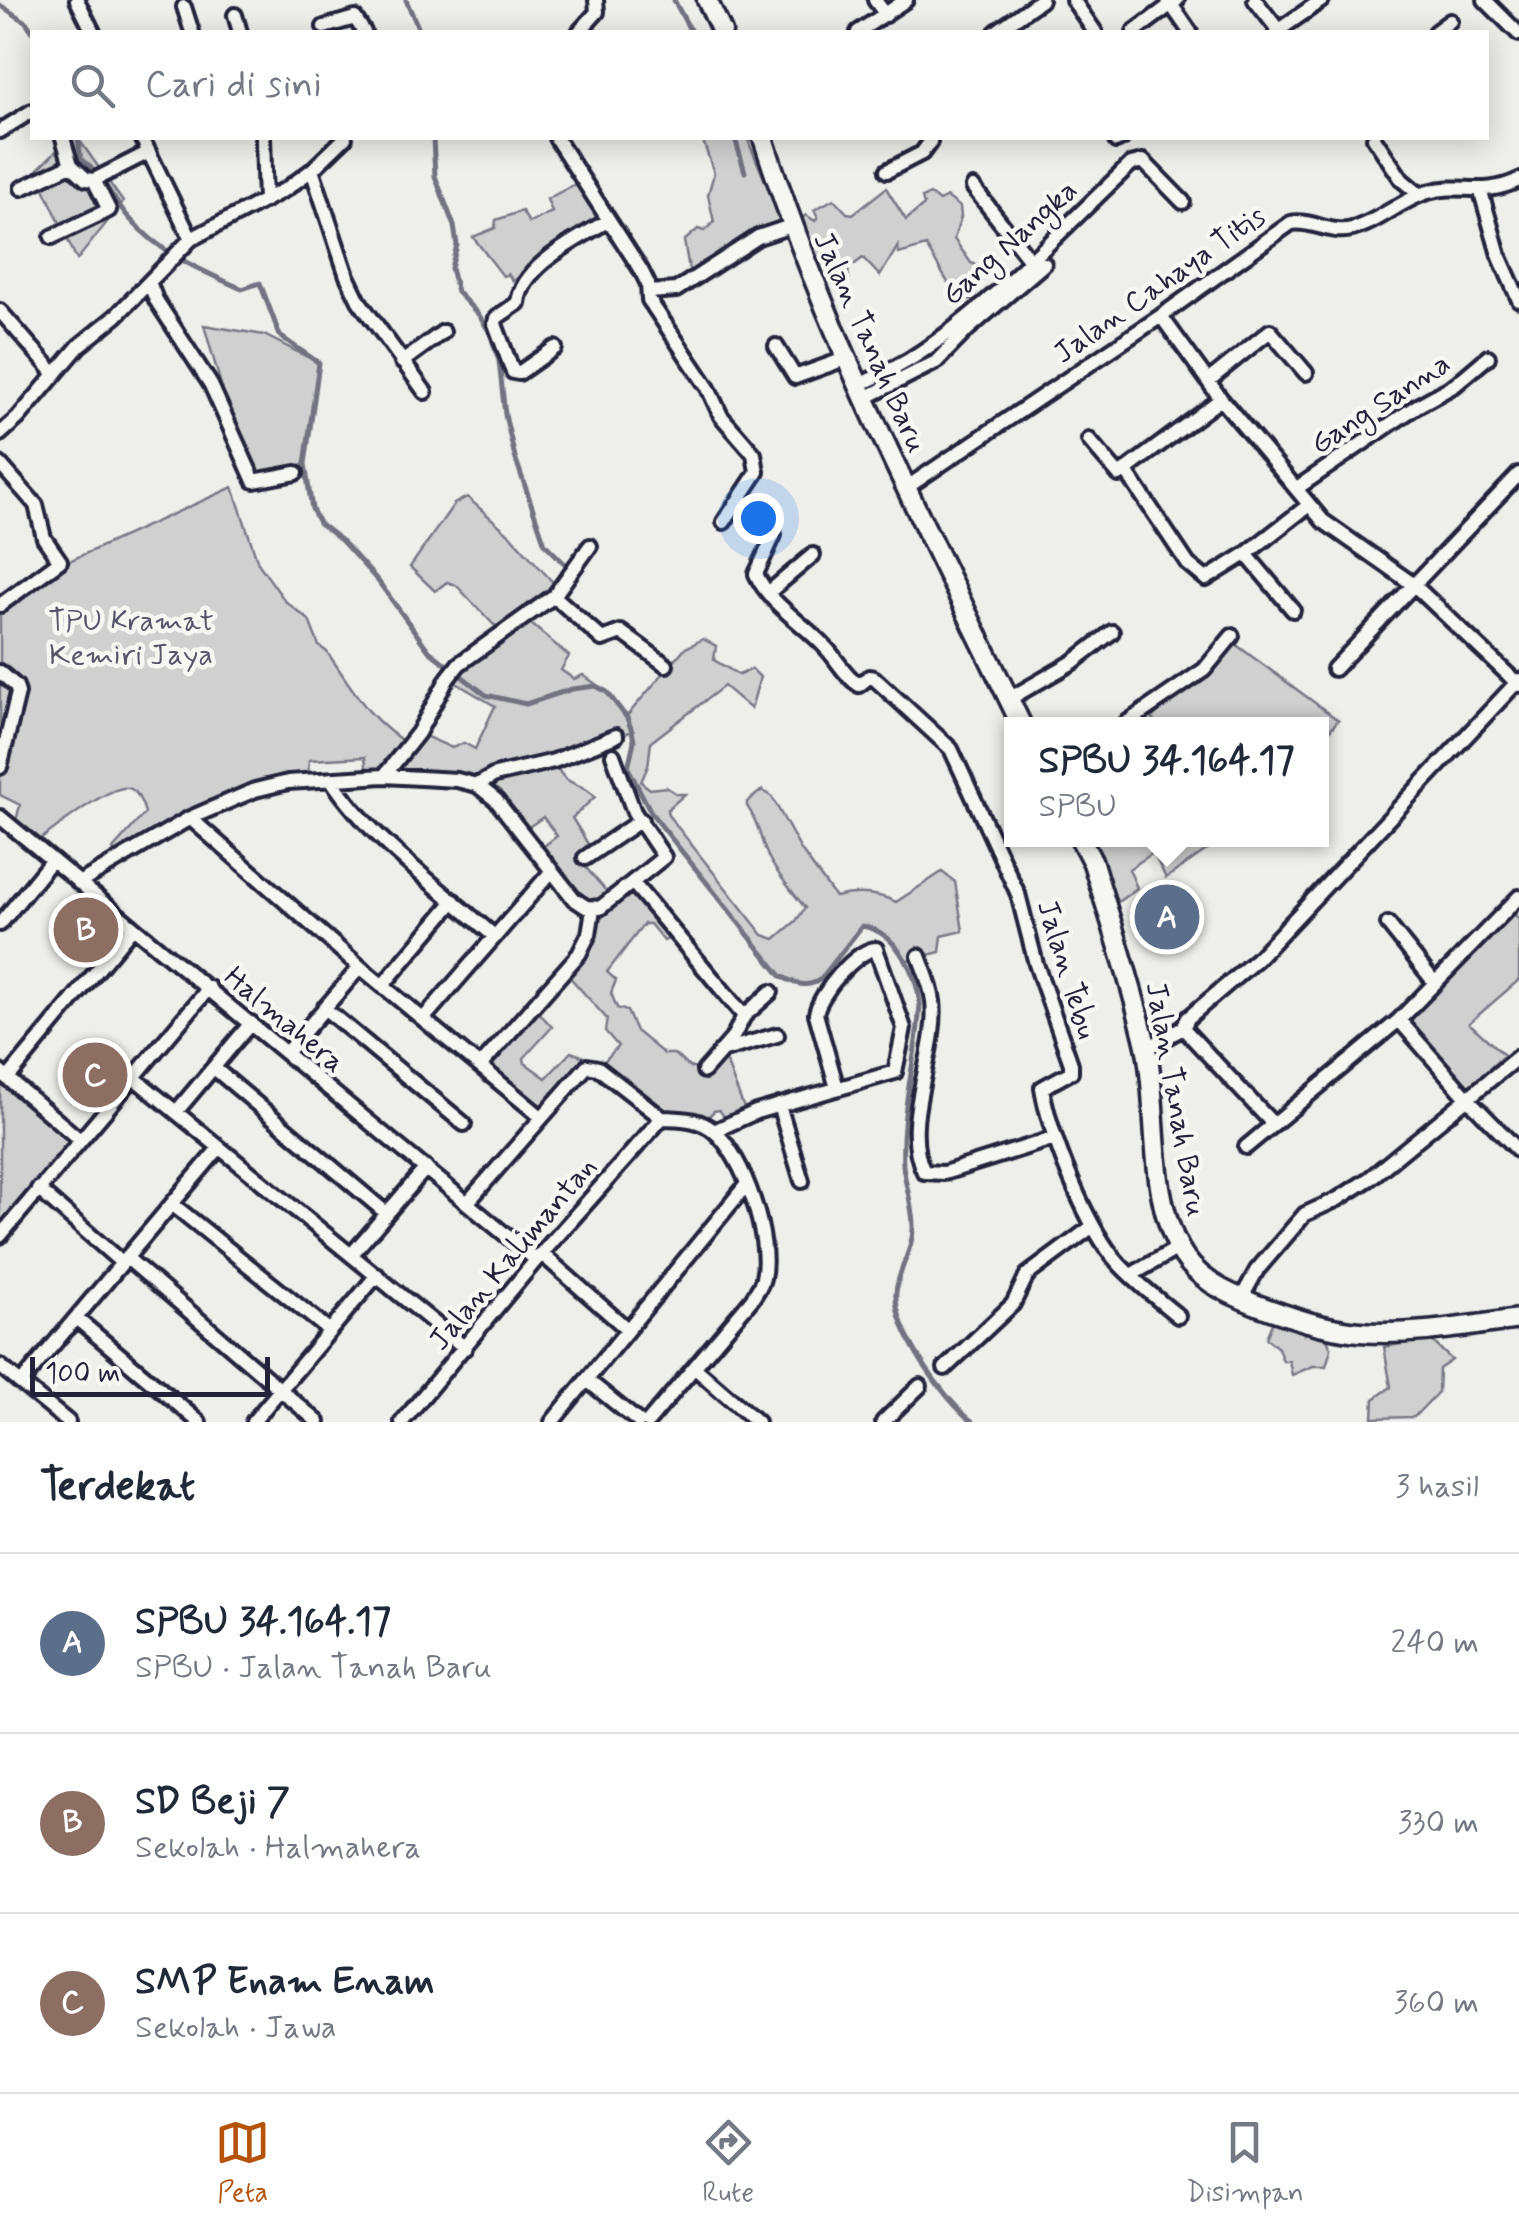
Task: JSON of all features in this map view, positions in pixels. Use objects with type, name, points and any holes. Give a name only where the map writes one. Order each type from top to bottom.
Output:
[{"type":"main road","points":[[706,0],[721,30]]},
{"type":"main road","name":"Jalan Tanah Baru","points":[[763,140],[788,227],[840,361],[860,392],[1018,717]]},
{"type":"main road","name":"Jalan Tanah Baru","points":[[1085,847],[1094,862],[1146,1049],[1155,1154],[1173,1250],[1212,1285],[1303,1322],[1359,1332],[1438,1330],[1519,1319]]},
{"type":"street","points":[[78,0],[92,30]]},
{"type":"street","points":[[581,30],[596,12],[596,0]]},
{"type":"street","points":[[875,0],[886,15]]},
{"type":"street","points":[[861,30],[906,0]]},
{"type":"street","points":[[999,30],[1041,0]]},
{"type":"street","points":[[1073,0],[1094,30]]},
{"type":"street","points":[[1255,0],[1277,30]]},
{"type":"street","points":[[1281,30],[1322,0]]},
{"type":"street","points":[[1484,0],[1519,34]]},
{"type":"street","points":[[1136,30],[1172,1],[1189,30]]},
{"type":"street","points":[[184,7],[191,30]]},
{"type":"street","points":[[234,15],[239,30]]},
{"type":"street","points":[[324,28],[356,18],[363,30]]},
{"type":"street","points":[[1438,30],[1450,21]]},
{"type":"street","points":[[0,131],[30,112]]},
{"type":"street","points":[[64,140],[71,166],[86,179],[99,177],[149,152]]},
{"type":"street","points":[[143,140],[191,239]]},
{"type":"street","points":[[263,140],[264,201]]},
{"type":"street","points":[[0,434],[79,346],[116,316],[191,239],[264,201],[312,170],[344,140]]},
{"type":"street","points":[[557,140],[641,270],[650,292],[649,300],[708,388],[721,416],[754,454],[756,472],[742,500],[724,522]]},
{"type":"street","points":[[887,171],[922,153],[930,140]]},
{"type":"street","points":[[1375,140],[1402,180],[1420,195]]},
{"type":"street","name":"Gang Nangka","points":[[860,392],[945,334],[1137,160],[1150,166],[1183,202]]},
{"type":"street","points":[[22,188],[71,166]]},
{"type":"street","points":[[312,170],[347,276],[359,300],[425,392]]},
{"type":"street","points":[[52,237],[110,210],[99,177]]},
{"type":"street","name":"Jalan Cahaya Titis","points":[[906,488],[1161,316],[1290,223],[1354,229],[1420,195],[1448,188],[1481,192],[1519,180]]},
{"type":"street","points":[[973,186],[1030,260]]},
{"type":"street","points":[[1481,192],[1499,255],[1519,300]]},
{"type":"street","points":[[555,348],[519,373],[513,372],[496,318],[518,303],[518,295],[536,266],[607,220]]},
{"type":"street","points":[[650,292],[676,290],[758,237],[788,227]]},
{"type":"street","points":[[860,392],[936,362],[1044,264]]},
{"type":"street","points":[[148,284],[211,384],[254,481],[296,473]]},
{"type":"street","points":[[0,311],[55,374]]},
{"type":"street","points":[[1146,1049],[1183,1028],[1188,1018],[1257,959],[1518,683],[1414,584],[1323,522],[1221,399],[1161,316]]},
{"type":"street","points":[[1208,382],[1270,331],[1306,373]]},
{"type":"street","points":[[402,362],[443,332]]},
{"type":"street","points":[[776,346],[795,377],[840,361]]},
{"type":"street","name":"Gang Sanna","points":[[1297,488],[1417,406],[1455,385],[1488,357]]},
{"type":"street","points":[[1088,440],[1115,474],[1126,471],[1221,399]]},
{"type":"street","points":[[0,464],[36,504],[44,538],[60,561],[0,605]]},
{"type":"street","points":[[1126,471],[1200,576],[1206,578],[1246,554],[1309,506]]},
{"type":"street","points":[[1334,669],[1519,474]]},
{"type":"street","name":"Jalan Tebu","points":[[742,500],[771,526],[774,536],[756,574],[768,593],[827,649],[852,681],[858,685],[874,678],[951,749],[1018,894],[1036,964],[1071,1064],[1071,1072],[1065,1077],[1042,1088],[1055,1138],[1093,1226],[1118,1263],[1178,1316]]},
{"type":"street","points":[[384,776],[418,734],[459,664],[554,596],[590,546]]},
{"type":"street","points":[[1246,554],[1293,610]]},
{"type":"street","points":[[768,593],[813,555]]},
{"type":"street","points":[[554,596],[602,639],[621,632],[666,665]]},
{"type":"street","points":[[1009,699],[1073,662],[1112,632]]},
{"type":"street","points":[[1135,717],[1204,670],[1232,636]]},
{"type":"street","points":[[0,672],[18,693],[0,767]]},
{"type":"street","points":[[477,785],[495,775],[554,762],[616,736]]},
{"type":"street","points":[[80,883],[190,818],[270,786],[384,776],[457,780],[477,785],[496,800],[574,899],[593,909],[606,906],[664,856],[634,812],[614,755]]},
{"type":"street","points":[[332,779],[343,797],[376,831],[494,936]]},
{"type":"street","name":"Halmahera","points":[[0,818],[627,1329]]},
{"type":"street","points":[[190,818],[540,1116]]},
{"type":"street","points":[[585,858],[640,820]]},
{"type":"street","points":[[0,924],[52,860]]},
{"type":"street","points":[[424,1018],[551,872]]},
{"type":"street","points":[[633,883],[744,1016]]},
{"type":"street","points":[[1246,1146],[1398,1020],[1519,897]]},
{"type":"street","points":[[383,986],[454,900]]},
{"type":"street","points":[[481,1065],[579,954],[593,909]]},
{"type":"street","points":[[1388,924],[1435,983]]},
{"type":"street","points":[[80,1140],[4,1075],[132,927]]},
{"type":"street","points":[[714,1131],[778,1106],[895,1072],[904,1028],[876,949],[856,958],[818,1003],[816,1014],[838,1088]]},
{"type":"street","points":[[919,956],[933,1003],[917,1128],[919,1162],[924,1172],[944,1173],[1055,1138]]},
{"type":"street","points":[[286,1053],[360,966]]},
{"type":"street","points":[[0,1236],[209,988]]},
{"type":"street","points":[[704,1071],[744,1016],[771,992]]},
{"type":"street","points":[[324,1008],[464,1124]]},
{"type":"street","points":[[1398,1020],[1519,1151]]},
{"type":"street","points":[[176,1112],[251,1024]]},
{"type":"street","points":[[1183,1028],[1273,1124]]},
{"type":"street","points":[[722,1051],[777,1035]]},
{"type":"street","points":[[1241,1299],[1257,1270],[1305,1214],[1369,1180],[1519,1056]]},
{"type":"street","points":[[468,1202],[580,1069],[593,1066],[662,1118],[692,1119],[714,1131],[730,1150],[747,1184],[764,1242],[763,1280],[740,1316],[648,1422]]},
{"type":"street","points":[[214,1068],[385,1212]]},
{"type":"street","points":[[133,1077],[464,1348]]},
{"type":"street","points":[[778,1106],[802,1180]]},
{"type":"street","name":"Jalan Kalimantan","points":[[404,1422],[539,1257],[662,1118]]},
{"type":"street","points":[[21,1383],[219,1148]]},
{"type":"street","points":[[352,1254],[426,1168]]},
{"type":"street","points":[[552,1422],[747,1184]]},
{"type":"street","points":[[38,1190],[318,1422]]},
{"type":"street","points":[[172,1204],[330,1331]]},
{"type":"street","points":[[945,1368],[1014,1304],[1027,1275],[1093,1226]]},
{"type":"street","points":[[1131,1275],[1173,1250]]},
{"type":"street","points":[[253,1422],[377,1276]]},
{"type":"street","points":[[76,1318],[200,1422]]},
{"type":"street","points":[[0,1366],[68,1422]]},
{"type":"street","points":[[694,1368],[757,1422]]},
{"type":"street","points":[[587,1380],[639,1422]]},
{"type":"street","points":[[884,1422],[920,1386]]},
{"type":"green space","points":[[67,140],[79,140],[123,202],[77,260],[36,171]]},
{"type":"green space","points":[[703,140],[748,140],[785,228],[691,280],[684,241],[714,222],[708,195],[714,173]]},
{"type":"green space","points":[[583,180],[607,221],[513,281],[508,274],[503,276],[473,237],[495,228],[496,220],[522,211],[529,223],[552,212],[547,199]]},
{"type":"green space","points":[[886,188],[906,220],[924,205],[922,198],[930,194],[939,201],[947,197],[960,207],[954,239],[971,263],[980,266],[983,278],[972,300],[956,296],[926,246],[899,254],[898,246],[880,276],[863,258],[848,269],[849,279],[841,284],[824,282],[800,220],[806,215],[815,221],[818,217],[814,210],[834,199],[853,214]]},
{"type":"green space","points":[[204,325],[264,335],[319,363],[305,464],[246,473]]},
{"type":"green space","name":"TPU Kramat Kemiri Jaya","points":[[233,487],[258,563],[285,601],[309,620],[319,646],[362,703],[382,725],[409,745],[418,733],[452,748],[464,743],[475,749],[495,706],[448,678],[504,631],[456,585],[447,582],[435,591],[410,567],[454,504],[467,497],[510,535],[559,589],[524,618],[569,656],[561,670],[574,679],[583,675],[607,692],[626,717],[684,649],[703,639],[716,646],[714,660],[739,675],[752,669],[760,677],[751,709],[724,686],[651,742],[641,782],[650,789],[666,787],[685,794],[667,810],[668,815],[763,935],[775,939],[805,908],[770,860],[747,806],[762,790],[772,797],[801,850],[835,897],[866,894],[896,902],[942,872],[955,882],[963,931],[942,936],[940,952],[904,961],[887,938],[862,926],[821,979],[806,984],[791,981],[781,976],[652,814],[628,768],[634,741],[632,731],[555,762],[563,777],[595,797],[572,818],[588,844],[578,856],[582,863],[613,899],[633,883],[673,931],[664,941],[650,924],[644,924],[607,972],[616,980],[611,993],[617,1008],[627,1011],[636,1031],[664,1054],[674,1054],[689,1067],[703,1071],[724,1058],[726,1061],[747,1116],[730,1123],[719,1110],[702,1123],[662,1118],[598,1068],[618,1046],[605,1031],[607,1019],[566,973],[593,909],[580,904],[540,849],[557,836],[543,817],[526,829],[477,785],[367,773],[365,757],[309,760],[308,776],[269,786],[117,858],[113,849],[145,813],[137,794],[128,788],[94,801],[33,845],[14,829],[20,805],[0,795],[0,605],[60,565]]},
{"type":"green space","points":[[1231,641],[1338,720],[1329,731],[1329,717],[1153,717]]},
{"type":"green space","points":[[1087,847],[1211,847],[1166,878],[1153,853],[1129,869],[1137,888],[1115,904]]},
{"type":"green space","points":[[1514,914],[1519,919],[1519,980],[1469,1023],[1504,1055],[1470,1088],[1405,1016]]},
{"type":"green space","points":[[534,1007],[552,1027],[524,1058],[525,1063],[546,1078],[571,1052],[582,1056],[587,1066],[540,1116],[481,1065]]},
{"type":"green space","points":[[0,1072],[80,1140],[0,1236]]},
{"type":"green space","points":[[1285,1314],[1304,1315],[1304,1334],[1316,1325],[1323,1326],[1331,1349],[1326,1366],[1313,1366],[1292,1375],[1289,1361],[1283,1361],[1278,1348],[1266,1338],[1272,1323]]},
{"type":"green space","points":[[1430,1339],[1452,1360],[1439,1369],[1438,1392],[1414,1417],[1373,1418],[1374,1399],[1391,1387],[1384,1347]]},
{"type":"waterway","points":[[406,0],[419,30]]},
{"type":"waterway","points":[[674,0],[690,30]]},
{"type":"waterway","points":[[0,5],[32,30]]},
{"type":"waterway","points":[[78,140],[81,159],[142,231],[182,260],[242,289],[260,283],[280,336],[319,363],[305,464],[312,509],[319,523],[342,541],[378,581],[429,651],[486,695],[526,704],[572,689],[596,686],[607,692],[632,731],[634,741],[628,768],[652,814],[781,976],[801,984],[821,979],[862,926],[885,936],[902,955],[920,1004],[903,1145],[913,1234],[897,1284],[897,1307],[922,1363],[948,1398],[973,1422]]},
{"type":"waterway","points":[[433,140],[435,176],[457,245],[451,268],[457,292],[490,333],[499,361],[515,457],[545,544],[571,570]]},
{"type":"waterway","points":[[736,140],[745,172]]},
{"type":"place","name":"SPBU 34.164.17","points":[[1167,917]]},
{"type":"place","name":"SD Beji 7","points":[[86,930]]},
{"type":"place","name":"SMP Enam Enam","points":[[95,1075]]}]
